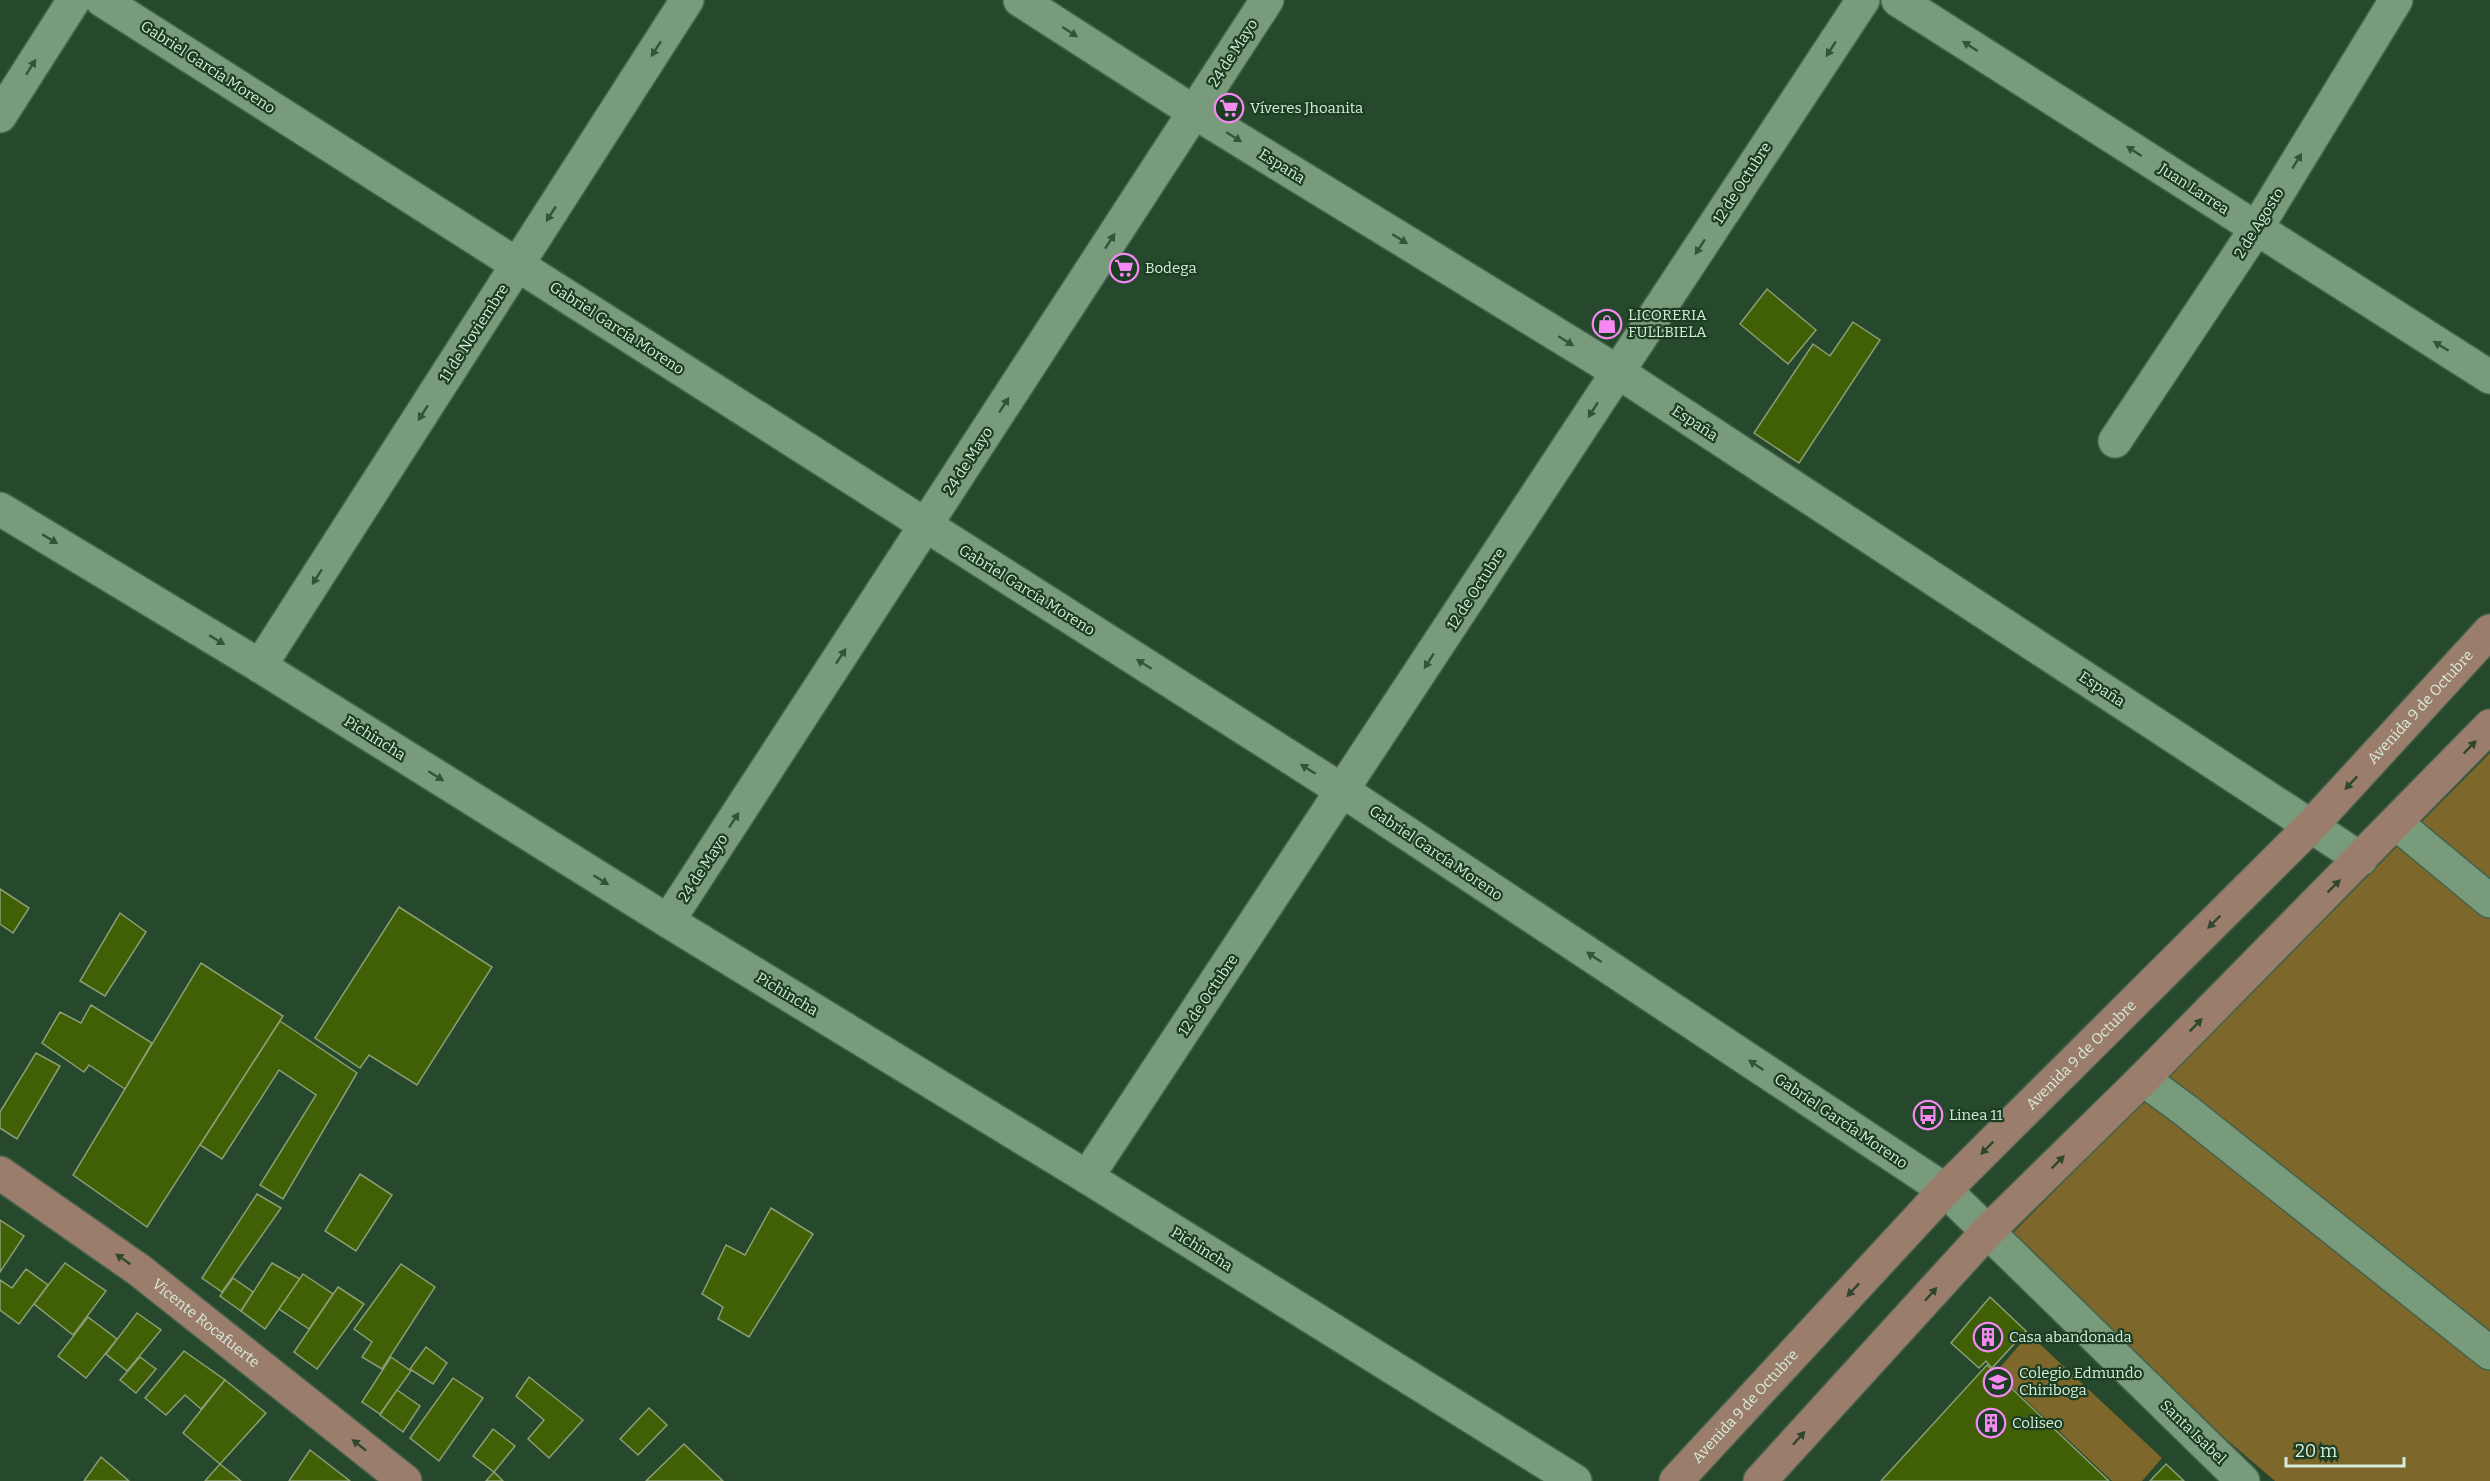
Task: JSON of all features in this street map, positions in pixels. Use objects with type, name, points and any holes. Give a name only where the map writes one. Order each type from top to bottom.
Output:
[{"type":"main road","name":"Avenida 9 de Octubre","points":[[1676,1481],[1945,1190],[2311,826],[2490,631]]},
{"type":"main road","points":[[1760,1481],[1986,1233],[2143,1079],[2490,726]]},
{"type":"main road","name":"Vicente Rocafuerte","points":[[0,1173],[139,1270],[405,1481]]},
{"type":"street","points":[[0,116],[74,0]]},
{"type":"street","name":"Gabriel García Moreno","points":[[102,0],[1343,791],[1945,1190],[1986,1233]]},
{"type":"street","name":"11 de Noviembre","points":[[260,666],[687,0]]},
{"type":"street","name":"España","points":[[1020,0],[1194,112],[1618,372],[2361,859]]},
{"type":"street","name":"24 de Mayo","points":[[668,921],[1267,0]]},
{"type":"street","name":"12 de Octubre","points":[[1087,1177],[1863,0]]},
{"type":"street","name":"Juan Larrea","points":[[1898,0],[2490,377]]},
{"type":"street","name":"2 de Agosto","points":[[2115,441],[2256,229],[2396,0]]},
{"type":"street","name":"Pichincha","points":[[0,509],[260,666],[668,921],[1087,1177],[1575,1481]]},
{"type":"street","points":[[2396,823],[2490,901]]},
{"type":"street","points":[[2143,1079],[2490,1353]]},
{"type":"street","name":"Santa Isabel","points":[[1986,1233],[2243,1481]]},
{"type":"shaded area","points":[[2490,753],[2490,1481],[2275,1481],[2000,1246]]},
{"type":"shaded area","points":[[2029,1334],[2162,1458],[2142,1481],[2112,1481],[1996,1372]]},
{"type":"building","points":[[1767,289],[1816,330],[1788,364],[1740,324]]},
{"type":"building","points":[[1853,322],[1880,340],[1799,463],[1754,433],[1813,344],[1830,356]]},
{"type":"building","points":[[0,889],[29,908],[13,933],[0,924]]},
{"type":"building","points":[[399,907],[492,967],[417,1085],[369,1055],[360,1068],[315,1038]]},
{"type":"building","points":[[120,913],[146,932],[105,996],[80,981]]},
{"type":"building","points":[[201,963],[283,1016],[147,1227],[73,1175]]},
{"type":"building","points":[[91,1005],[152,1043],[125,1089],[89,1065],[84,1072],[42,1043],[60,1012],[81,1023]]},
{"type":"building","points":[[280,1021],[357,1073],[283,1199],[260,1185],[316,1095],[279,1070],[222,1159],[200,1145]]},
{"type":"building","points":[[36,1053],[60,1066],[17,1139],[0,1128],[0,1112]]},
{"type":"building","points":[[360,1174],[392,1195],[356,1251],[325,1231]]},
{"type":"building","points":[[257,1194],[281,1208],[222,1292],[202,1278]]},
{"type":"building","points":[[771,1208],[813,1234],[749,1337],[718,1319],[723,1307],[702,1294],[726,1245],[745,1255]]},
{"type":"building","points":[[0,1220],[24,1236],[0,1272]]},
{"type":"building","points":[[65,1263],[106,1291],[73,1335],[34,1304]]},
{"type":"building","points":[[272,1263],[300,1279],[265,1329],[241,1311]]},
{"type":"building","points":[[401,1264],[435,1287],[382,1369],[362,1357],[372,1342],[354,1329]]},
{"type":"building","points":[[26,1269],[48,1285],[19,1324],[0,1310],[0,1280],[12,1288]]},
{"type":"building","points":[[303,1274],[333,1294],[309,1329],[279,1309]]},
{"type":"building","points":[[233,1278],[253,1292],[241,1311],[220,1296]]},
{"type":"building","points":[[338,1287],[364,1304],[317,1369],[294,1352]]},
{"type":"building","name":"Casa abandonada","points":[[1990,1297],[2026,1331],[1992,1368],[1986,1361],[1979,1368],[1951,1343]]},
{"type":"building","points":[[137,1313],[161,1330],[127,1371],[106,1354]]},
{"type":"building","points":[[88,1317],[117,1339],[86,1378],[58,1356]]},
{"type":"building","points":[[426,1347],[447,1363],[433,1384],[410,1369]]},
{"type":"building","points":[[184,1351],[225,1380],[201,1409],[185,1395],[166,1415],[145,1398]]},
{"type":"building","points":[[140,1357],[156,1369],[136,1393],[120,1380]]},
{"type":"building","points":[[391,1357],[411,1371],[380,1414],[362,1402]]},
{"type":"building","name":"Coliseo","points":[[1987,1365],[2109,1481],[1881,1481]]},
{"type":"building","points":[[529,1377],[583,1420],[549,1458],[528,1439],[544,1420],[516,1396]]},
{"type":"building","points":[[453,1378],[483,1398],[439,1461],[410,1438]]},
{"type":"building","points":[[225,1380],[266,1413],[220,1464],[183,1433]]},
{"type":"building","points":[[397,1390],[420,1406],[403,1432],[380,1415]]},
{"type":"building","points":[[649,1408],[667,1425],[638,1455],[620,1439]]},
{"type":"building","points":[[493,1429],[515,1446],[494,1472],[473,1456]]},
{"type":"building","points":[[684,1444],[723,1481],[646,1481]]},
{"type":"building","points":[[310,1450],[350,1481],[289,1481]]},
{"type":"building","points":[[101,1457],[129,1481],[84,1481]]},
{"type":"building","points":[[220,1464],[241,1481],[205,1481]]},
{"type":"building","points":[[2166,1464],[2184,1481],[2150,1481]]},
{"type":"building","points":[[494,1472],[503,1481],[486,1481]]},
{"type":"place","name":"Víveres Jhoanita","points":[[1229,108]]},
{"type":"place","name":"Bodega","points":[[1124,268]]},
{"type":"place","name":"LICORERIA FULLBIELA","points":[[1607,324]]},
{"type":"place","name":"Linea 11","points":[[1928,1115]]},
{"type":"place","name":"Casa abandonada","points":[[1988,1337]]},
{"type":"place","name":"Colegio Edmundo Chiriboga","points":[[1998,1382]]},
{"type":"place","name":"Coliseo","points":[[1991,1423]]}]
